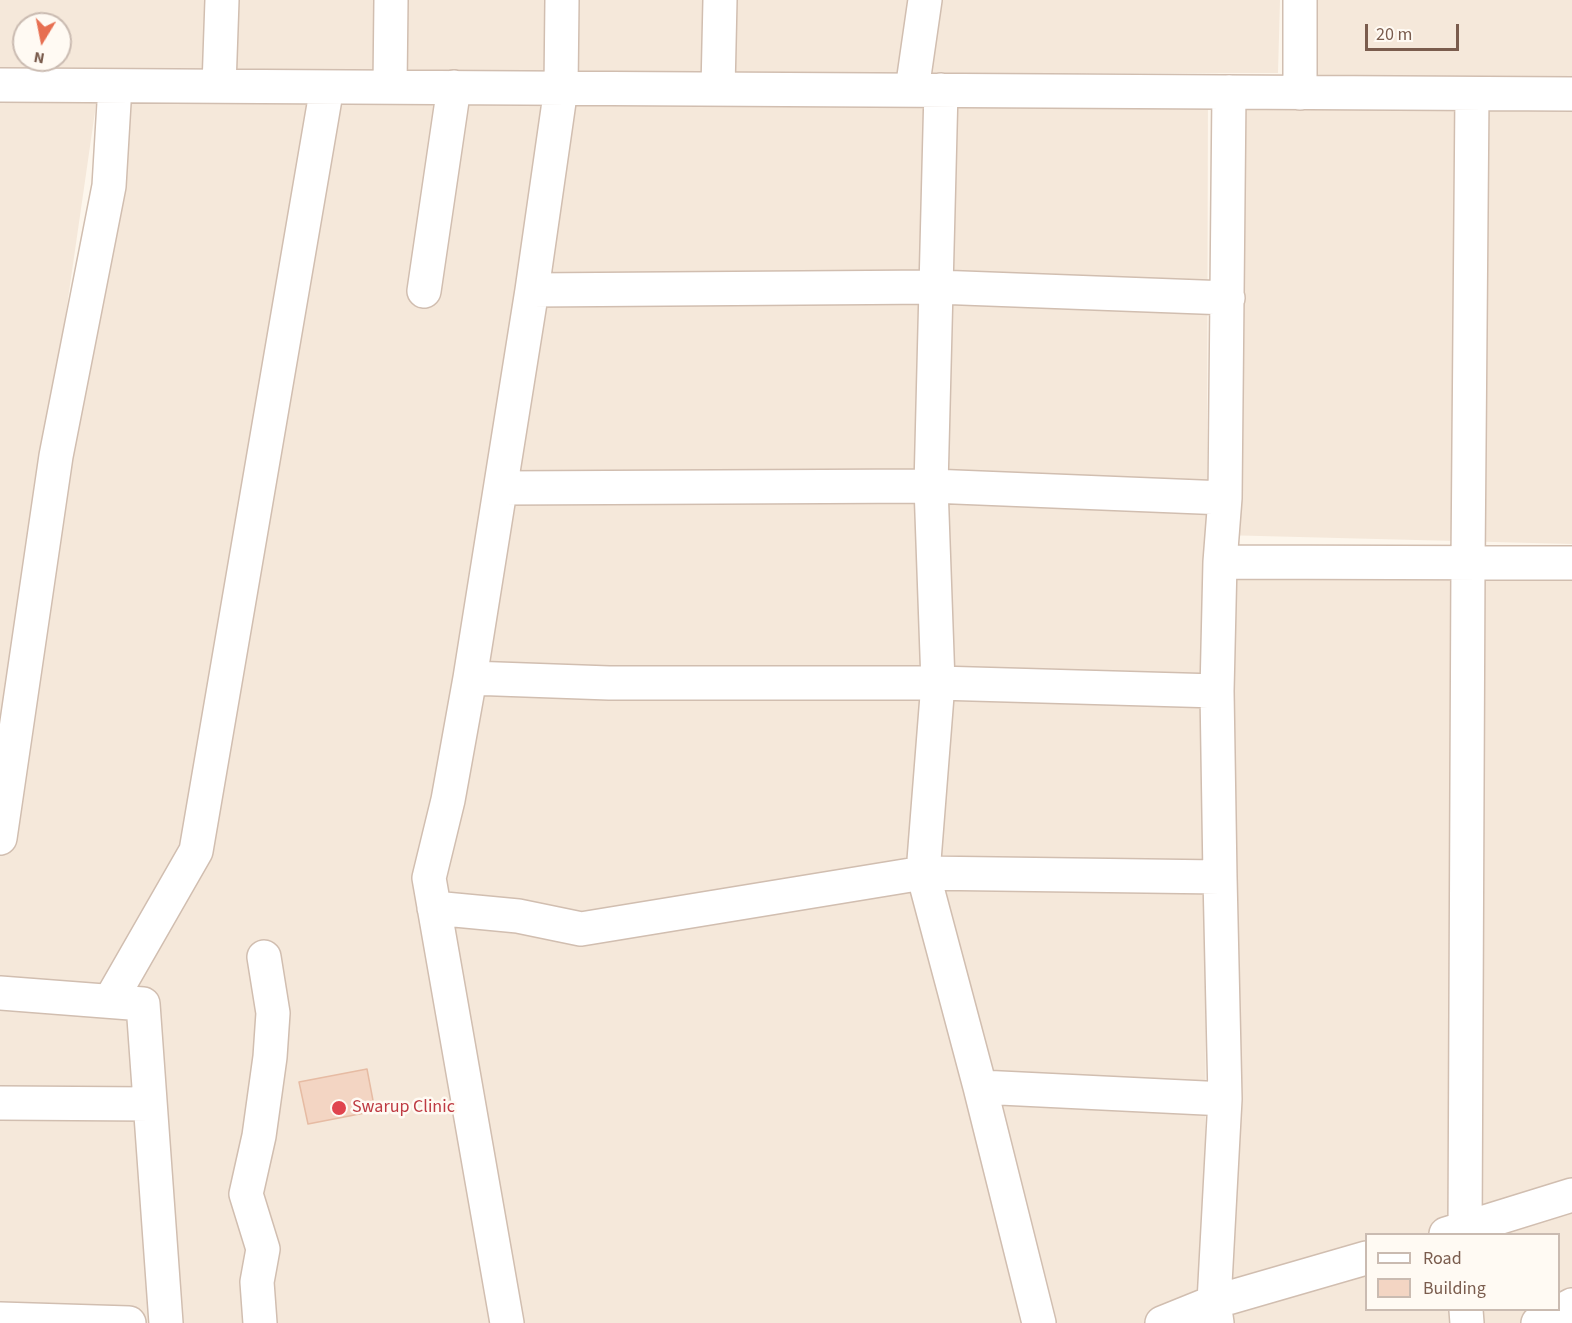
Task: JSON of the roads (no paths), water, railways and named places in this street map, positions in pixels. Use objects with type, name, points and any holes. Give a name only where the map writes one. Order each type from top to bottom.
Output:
[{"type":"street","points":[[219,86],[222,0]]},
{"type":"street","points":[[390,87],[391,0]]},
{"type":"street","points":[[507,1323],[429,878],[448,800],[470,678],[532,290],[561,88],[562,0]]},
{"type":"street","points":[[718,89],[720,0]]},
{"type":"street","points":[[925,0],[936,288],[931,486],[938,683],[923,873],[1039,1323]]},
{"type":"street","points":[[1300,0],[1300,93]]},
{"type":"street","points":[[0,85],[1572,94]]},
{"type":"street","points":[[0,838],[56,456],[108,186],[116,86]]},
{"type":"street","points":[[110,1001],[196,851],[327,87]]},
{"type":"street","points":[[424,291],[454,87]]},
{"type":"street","points":[[1216,1312],[1225,1099],[1218,691],[1220,562],[1226,498],[1229,92]]},
{"type":"street","points":[[1472,93],[1458,1233],[1572,1195]]},
{"type":"street","points":[[532,290],[936,288],[1228,298]]},
{"type":"street","points":[[501,488],[931,486],[1226,498]]},
{"type":"street","points":[[1220,562],[1572,563]]},
{"type":"street","points":[[470,678],[609,683],[938,683],[1218,691]]},
{"type":"street","points":[[434,908],[518,916],[581,929],[923,873],[1220,877]]},
{"type":"street","points":[[260,1323],[257,1282],[263,1249],[246,1194],[259,1136],[270,1057],[273,1013],[264,957]]},
{"type":"street","points":[[0,993],[143,1004],[166,1323]]},
{"type":"street","points":[[980,1087],[1225,1099]]},
{"type":"street","points":[[0,1103],[150,1104]]},
{"type":"street","points":[[1162,1323],[1216,1312],[1365,1258]]},
{"type":"street","points":[[1538,1323],[1572,1305]]},
{"type":"street","points":[[0,1319],[129,1323]]},
{"type":"place","name":"Swarup Clinic","points":[[339,1108]]}]
